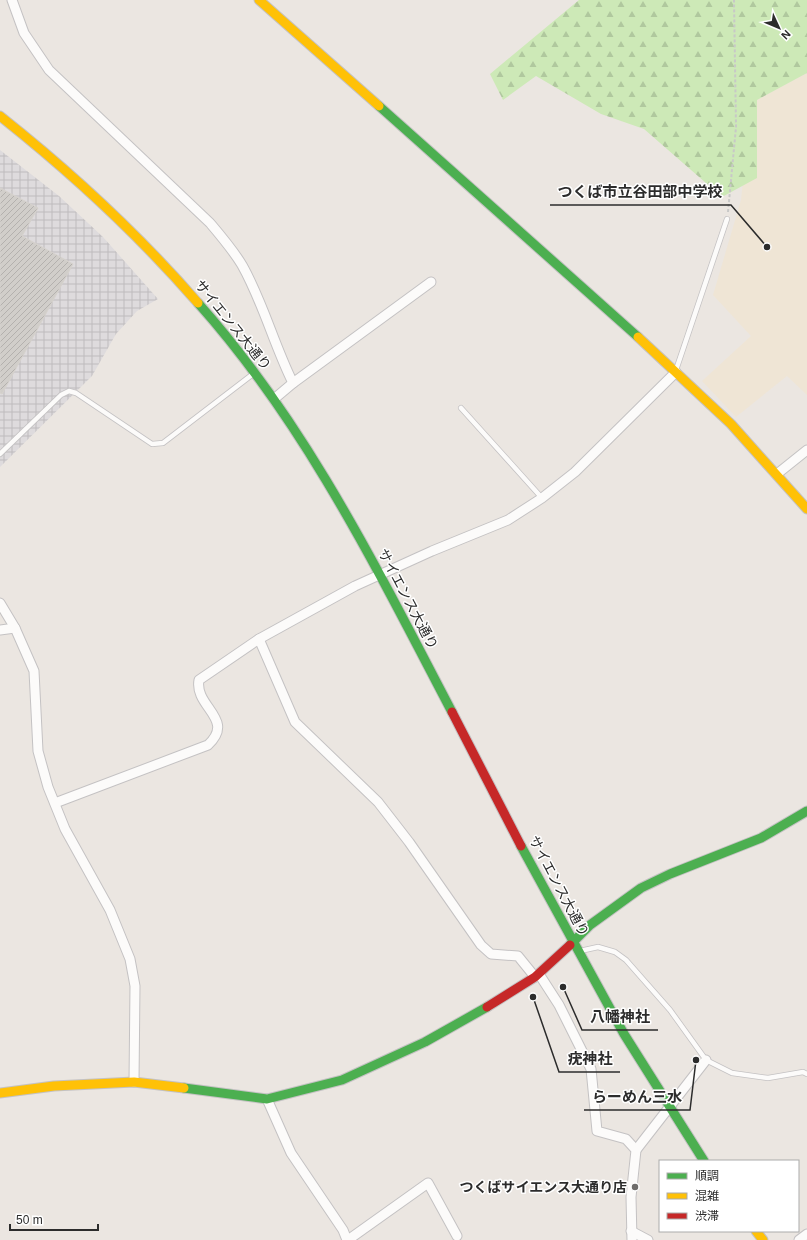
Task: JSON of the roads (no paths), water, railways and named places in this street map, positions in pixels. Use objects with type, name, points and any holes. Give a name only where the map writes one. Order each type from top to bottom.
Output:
[{"type":"street","points":[[12,0],[24,33],[49,70],[210,223],[224,240],[245,270],[293,383]]},
{"type":"street","points":[[259,0],[591,294],[676,372],[731,424],[807,509]]},
{"type":"street","name":"サイエンス大通り","points":[[0,116],[63,168],[139,238],[222,330],[274,399],[325,476],[379,574],[572,942],[668,1108],[703,1160]]},
{"type":"street","points":[[274,399],[293,383],[431,282]]},
{"type":"street","points":[[55,803],[208,744],[215,739],[217,718],[202,699],[197,688],[199,680],[259,639],[355,586],[379,574],[508,520],[542,498],[576,472],[676,372]]},
{"type":"street","points":[[777,474],[807,450]]},
{"type":"street","points":[[0,603],[15,628],[34,671],[38,751],[55,803],[65,829],[110,910],[130,959],[135,986],[134,1082]]},
{"type":"street","points":[[0,630],[15,628]]},
{"type":"street","points":[[259,639],[295,722],[378,802],[409,842],[481,945],[491,954],[518,956],[537,975],[559,1005],[591,1069],[596,1131],[626,1139],[636,1150]]},
{"type":"street","points":[[0,1093],[54,1086],[134,1082],[267,1099],[342,1080],[425,1042],[486,1008],[537,975],[590,925],[641,888],[670,874],[761,838],[807,811]]},
{"type":"street","points":[[648,1240],[632,1236],[631,1197],[636,1150],[706,1060]]},
{"type":"street","points":[[267,1099],[291,1153],[343,1230],[347,1240],[428,1183],[457,1236]]},
{"type":"street","points":[[757,1232],[763,1240]]},
{"type":"street","points":[[799,1240],[807,1234]]},
{"type":"lane","points":[[676,372],[727,219]]},
{"type":"lane","points":[[0,454],[61,395],[69,391],[76,393],[152,444],[163,443],[255,372]]},
{"type":"lane","points":[[461,408],[542,498]]},
{"type":"lane","points":[[578,952],[598,947],[616,952],[626,960],[670,1010],[706,1060],[732,1073],[739,1074],[768,1078],[803,1072],[807,1074]]},
{"type":"place","name":"つくば市立谷田部中学校","points":[[767,247]]},
{"type":"place","name":"八幡神社","points":[[563,987]]},
{"type":"place","name":"疣神社","points":[[533,997]]},
{"type":"place","name":"らーめん三水","points":[[696,1060]]},
{"type":"place","name":"つくばサイエンス大通り店","points":[[635,1187]]}]
